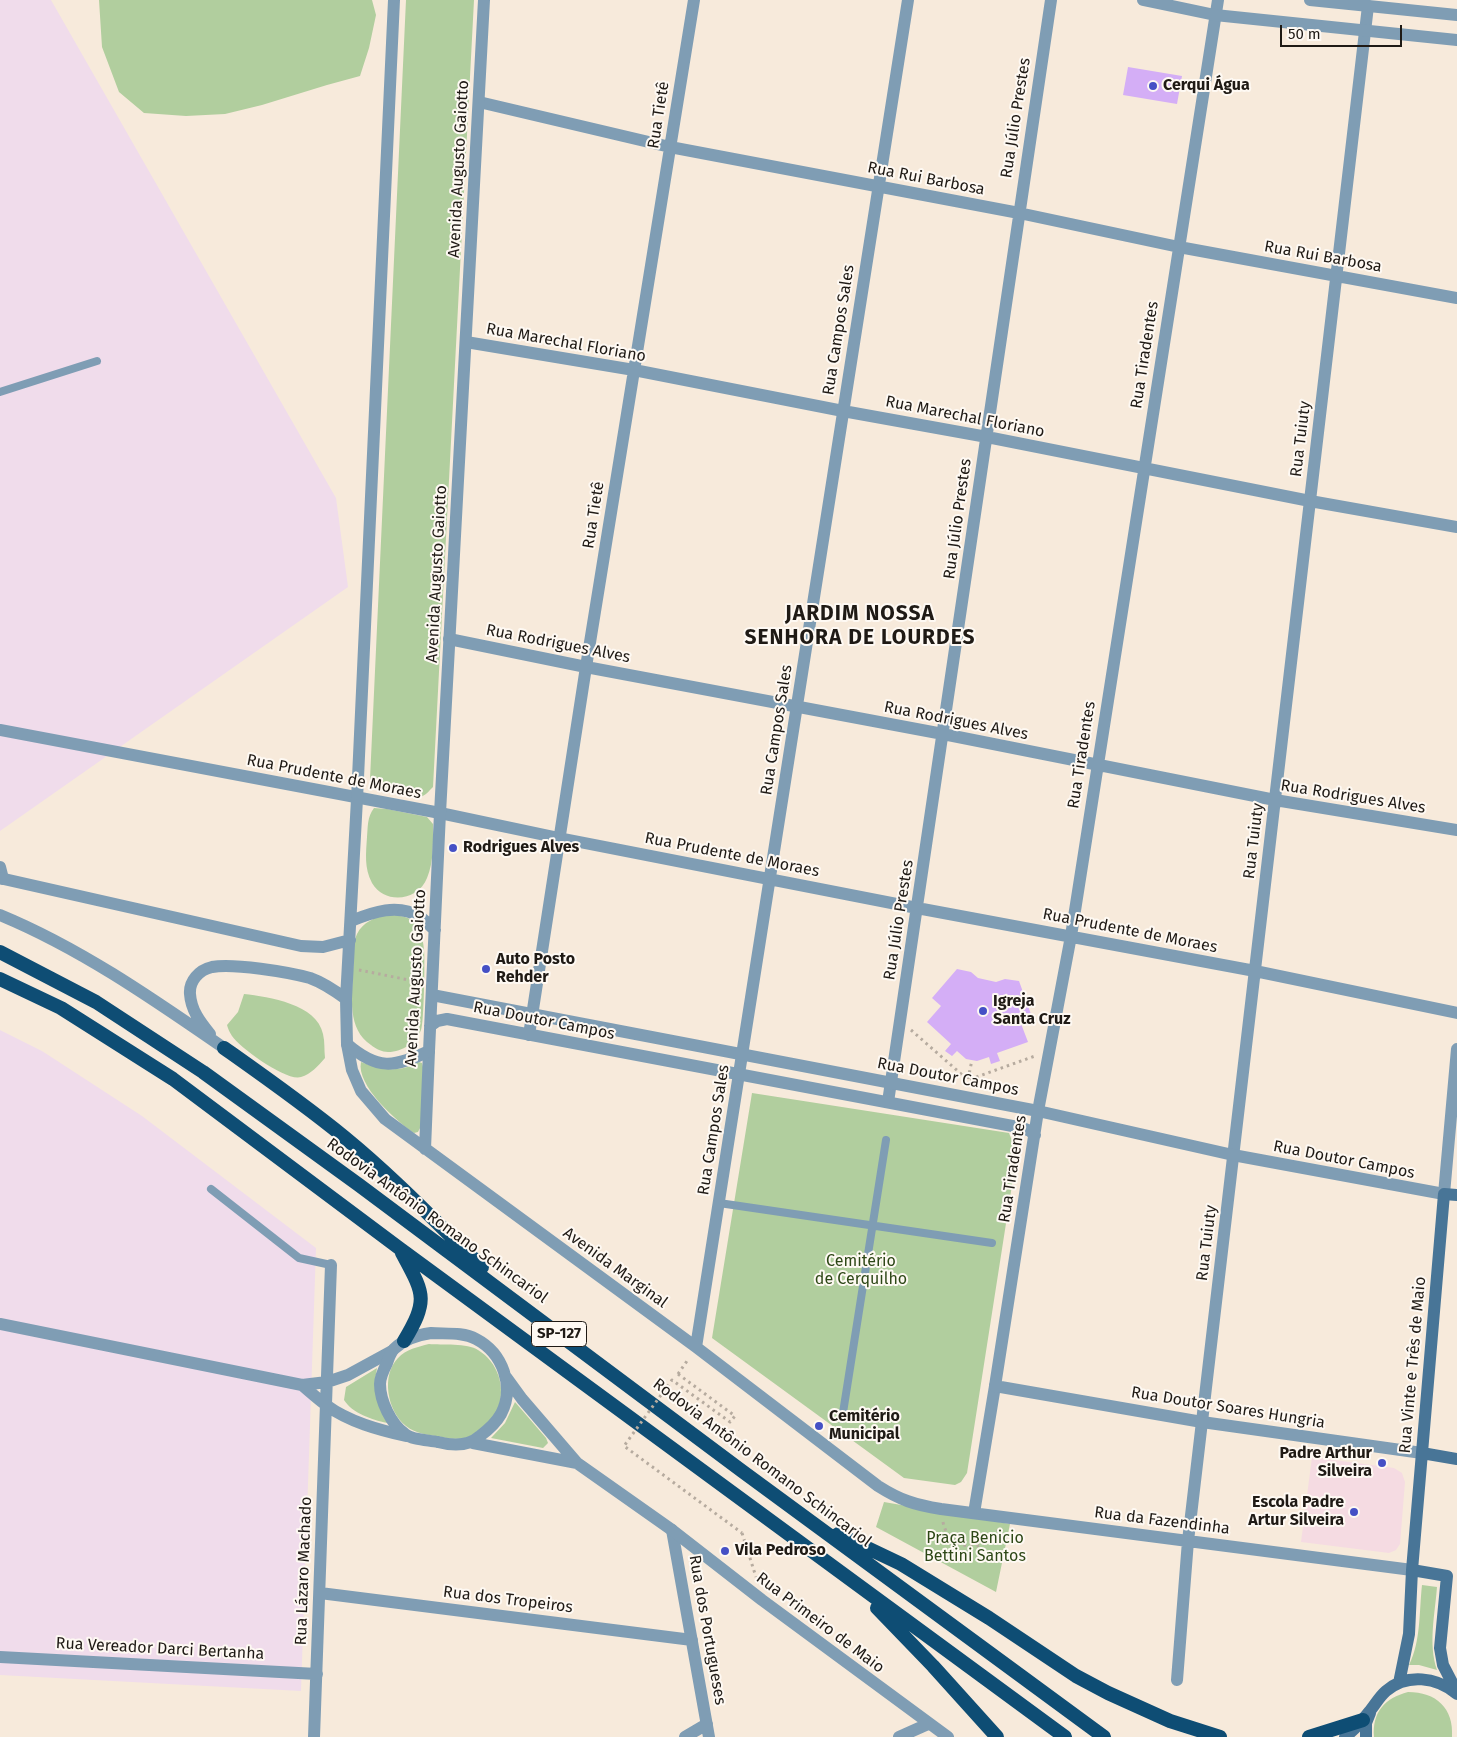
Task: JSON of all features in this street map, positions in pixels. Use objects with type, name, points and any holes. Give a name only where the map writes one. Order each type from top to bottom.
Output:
[{"type":"highway","name":"Rodovia Antônio Romano Schincariol","points":[[0,952],[96,1002],[203,1072],[1104,1737]]},
{"type":"highway","name":"SP-127","points":[[0,979],[61,1008],[173,1079],[399,1248],[1065,1737]]},
{"type":"highway","points":[[224,1048],[294,1097],[344,1137],[397,1184],[520,1305]]},
{"type":"highway","points":[[399,1248],[419,1284],[422,1301],[417,1320],[404,1341]]},
{"type":"highway","points":[[806,1518],[901,1564],[989,1618],[1076,1676],[1108,1693],[1170,1721],[1220,1737]]},
{"type":"highway","points":[[829,1564],[887,1618],[997,1737]]},
{"type":"highway","points":[[1309,1737],[1366,1715]]},
{"type":"main road","name":"Rua Doutor Campos","points":[[1444,1194],[1457,1195]]},
{"type":"main road","name":"Rua Vinte e Três de Maio","points":[[1399,1683],[1409,1634],[1412,1570],[1444,1194]]},
{"type":"main road","name":"Rua Doutor Soares Hungria","points":[[1422,1453],[1457,1458]]},
{"type":"main road","name":"Rua da Fazendinha","points":[[1412,1570],[1452,1577]]},
{"type":"main road","points":[[1452,1577],[1440,1648],[1443,1665],[1457,1693]]},
{"type":"main road","points":[[1345,1737],[1366,1715],[1382,1694],[1399,1683],[1411,1679],[1425,1679],[1438,1682],[1457,1693]]},
{"type":"main road","points":[[1366,1715],[1366,1737]]},
{"type":"street","points":[[394,0],[346,999],[347,1044],[360,1055],[372,1061],[387,1064],[403,1063],[429,1051]]},
{"type":"street","name":"Avenida Augusto Gaiotto","points":[[425,1149],[440,813],[484,0]]},
{"type":"street","name":"Rua Tietê","points":[[529,1035],[586,667],[694,0]]},
{"type":"street","name":"Rua Campos Sales","points":[[696,1347],[908,0]]},
{"type":"street","name":"Rua Júlio Prestes","points":[[888,1102],[1050,0]]},
{"type":"street","points":[[1143,0],[1215,15],[1457,40]]},
{"type":"street","name":"Rua Tiradentes","points":[[974,1513],[1038,1111],[1071,936],[1218,0]]},
{"type":"street","points":[[1310,0],[1457,15]]},
{"type":"street","name":"Rua Tuiuty","points":[[1177,1680],[1188,1541],[1368,6]]},
{"type":"street","name":"Rua Rui Barbosa","points":[[479,102],[670,147],[1018,213],[1179,247],[1457,298]]},
{"type":"street","name":"Rua Marechal Floriano","points":[[466,342],[634,370],[1310,501],[1457,527]]},
{"type":"street","name":"Rua Rodrigues Alves","points":[[450,639],[1275,800],[1457,830]]},
{"type":"street","name":"Rua Prudente de Moraes","points":[[0,730],[440,813],[917,908],[1255,971],[1457,1013]]},
{"type":"street","points":[[1,874],[301,946],[323,947],[350,940]]},
{"type":"street","points":[[351,920],[378,910],[396,909],[420,917],[435,930]]},
{"type":"street","points":[[0,915],[71,950],[143,993],[224,1048]]},
{"type":"street","points":[[224,1048],[202,1025],[190,1005],[190,988],[194,977],[210,968],[250,968],[310,978],[329,986],[346,999]]},
{"type":"street","name":"Rua Doutor Campos","points":[[432,990],[532,1014],[1038,1111],[1233,1155],[1444,1194]]},
{"type":"street","name":"Rua Doutor Campos","points":[[430,1026],[447,1019],[1023,1128],[1030,1130],[1035,1135]]},
{"type":"street","name":"Avenida Marginal","points":[[347,1044],[352,1070],[361,1091],[385,1119],[696,1347],[878,1486],[894,1496]]},
{"type":"street","name":"Rua Vinte e Três de Maio","points":[[1444,1194],[1457,1049]]},
{"type":"street","name":"Rua Lázaro Machado","points":[[314,1737],[331,1265]]},
{"type":"street","points":[[0,1324],[302,1385],[327,1382],[348,1375],[392,1351],[404,1341],[421,1334],[464,1335],[476,1339],[486,1346],[502,1366],[506,1377],[506,1402],[500,1416],[493,1425],[473,1443],[451,1445],[380,1430],[341,1414],[326,1405],[302,1385]]},
{"type":"street","points":[[392,1351],[383,1371],[380,1384],[382,1397],[388,1414],[406,1436]]},
{"type":"street","name":"Rua Primeiro de Maio","points":[[506,1377],[577,1463],[672,1530],[762,1600],[948,1737]]},
{"type":"street","name":"Rua Doutor Soares Hungria","points":[[995,1386],[1202,1422],[1422,1453]]},
{"type":"street","name":"Rua Primeiro de Maio","points":[[473,1443],[577,1463]]},
{"type":"street","name":"Rua da Fazendinha","points":[[894,1496],[918,1505],[941,1509],[1412,1570]]},
{"type":"street","name":"Rua dos Portugueses","points":[[672,1530],[709,1737]]},
{"type":"street","name":"Rua dos Tropeiros","points":[[320,1592],[692,1640]]},
{"type":"street","name":"Rua Vereador Darci Bertanha","points":[[0,1657],[317,1674]]},
{"type":"street","points":[[686,1737],[707,1724]]},
{"type":"street","points":[[899,1737],[928,1724]]},
{"type":"lane","points":[[0,392],[96,361]]},
{"type":"lane","points":[[842,1419],[886,1140]]},
{"type":"lane","points":[[211,1189],[299,1258],[331,1265]]},
{"type":"lane","points":[[719,1203],[992,1243]]},
{"type":"path","points":[[348,967],[432,990]]},
{"type":"path","points":[[899,1027],[910,1029],[968,1080]]},
{"type":"path","points":[[968,1080],[1040,1055],[1048,1056]]},
{"type":"path","points":[[964,1097],[972,1060]]},
{"type":"path","points":[[696,1347],[678,1374],[735,1416],[730,1422],[672,1380],[624,1446],[742,1532],[762,1600]]},
{"type":"path","points":[[941,1509],[947,1533],[960,1544],[968,1546],[984,1544],[991,1540],[1002,1517]]},
{"type":"shaded area","points":[[0,0],[51,0],[336,498],[348,587],[0,831]]},
{"type":"shaded area","points":[[0,1030],[42,1051],[142,1116],[316,1248],[301,1691],[0,1675]]},
{"type":"shaded area","name":"Escola Padre Artur Silveira","points":[[1312,1457],[1394,1468],[1402,1473],[1405,1482],[1400,1544],[1396,1550],[1389,1553],[1301,1542]]},
{"type":"green space","points":[[99,0],[372,0],[376,15],[369,48],[360,76],[225,114],[186,116],[144,113],[119,92],[102,47]]},
{"type":"green space","points":[[406,0],[474,0],[433,787],[420,797],[402,795],[381,788],[371,784],[370,779]]},
{"type":"green space","points":[[374,808],[427,817],[433,824],[431,865],[423,886],[416,892],[401,897],[385,895],[378,890],[369,877],[366,860],[368,826],[369,818]]},
{"type":"green space","points":[[385,915],[396,915],[414,922],[424,946],[424,1004],[421,1030],[408,1046],[394,1052],[377,1049],[363,1038],[354,1021],[352,1002],[355,938],[359,930],[366,924],[373,919]]},
{"type":"green space","points":[[244,994],[266,997],[291,1004],[312,1016],[319,1024],[324,1040],[325,1058],[317,1067],[301,1077],[285,1074],[264,1063],[232,1036],[227,1025],[238,1012]]},
{"type":"green space","points":[[361,1062],[390,1069],[404,1068],[419,1062],[422,1063],[421,1126],[418,1132],[414,1133],[406,1127],[379,1102],[365,1081],[361,1071]]},
{"type":"green space","name":"Cemitério de Cerquilho","points":[[752,1093],[1009,1133],[1017,1153],[967,1473],[961,1482],[955,1485],[904,1478],[712,1338]]},
{"type":"green space","points":[[429,1344],[461,1345],[474,1348],[485,1355],[495,1368],[501,1392],[498,1409],[489,1422],[474,1435],[456,1439],[418,1432],[406,1426],[394,1411],[388,1393],[389,1374],[393,1365],[405,1352]]},
{"type":"green space","points":[[377,1368],[375,1381],[388,1423],[363,1415],[352,1409],[344,1400],[346,1387]]},
{"type":"green space","points":[[515,1402],[546,1438],[548,1443],[543,1448],[491,1438],[505,1423]]},
{"type":"green space","name":"Praça Benicio Bettini Santos","points":[[884,1502],[1010,1524],[996,1592],[876,1527]]},
{"type":"green space","points":[[1422,1585],[1437,1587],[1433,1650],[1437,1670],[1419,1665],[1409,1665],[1418,1636]]},
{"type":"green space","points":[[1408,1692],[1427,1695],[1441,1704],[1450,1718],[1452,1737],[1374,1737],[1375,1720],[1382,1707],[1393,1698]]},
{"type":"building","name":"Cerqui Água","points":[[1128,67],[1182,76],[1177,104],[1123,95]]},
{"type":"building","name":"Igreja Santa Cruz","points":[[957,969],[971,972],[978,978],[996,982],[1005,979],[1019,981],[1032,1017],[1020,1021],[1028,1042],[997,1053],[1000,1061],[991,1064],[989,1057],[977,1061],[966,1059],[957,1051],[952,1056],[945,1051],[951,1044],[927,1022],[941,1006],[932,998]]},
{"type":"place","name":"Cerqui Água","points":[[1153,86]]},
{"type":"place","name":"Rodrigues Alves","points":[[453,848]]},
{"type":"place","name":"Auto Posto Rehder","points":[[486,969]]},
{"type":"place","name":"Igreja Santa Cruz","points":[[983,1011]]},
{"type":"place","name":"Cemitério Municipal","points":[[819,1426]]},
{"type":"place","name":"Padre Arthur Silveira","points":[[1382,1463]]},
{"type":"place","name":"Escola Padre Artur Silveira","points":[[1354,1512]]},
{"type":"place","name":"Vila Pedroso","points":[[725,1551]]},
{"type":"district","name":"JARDIM NOSSA SENHORA DE LOURDES","points":[[860,626]]}]
